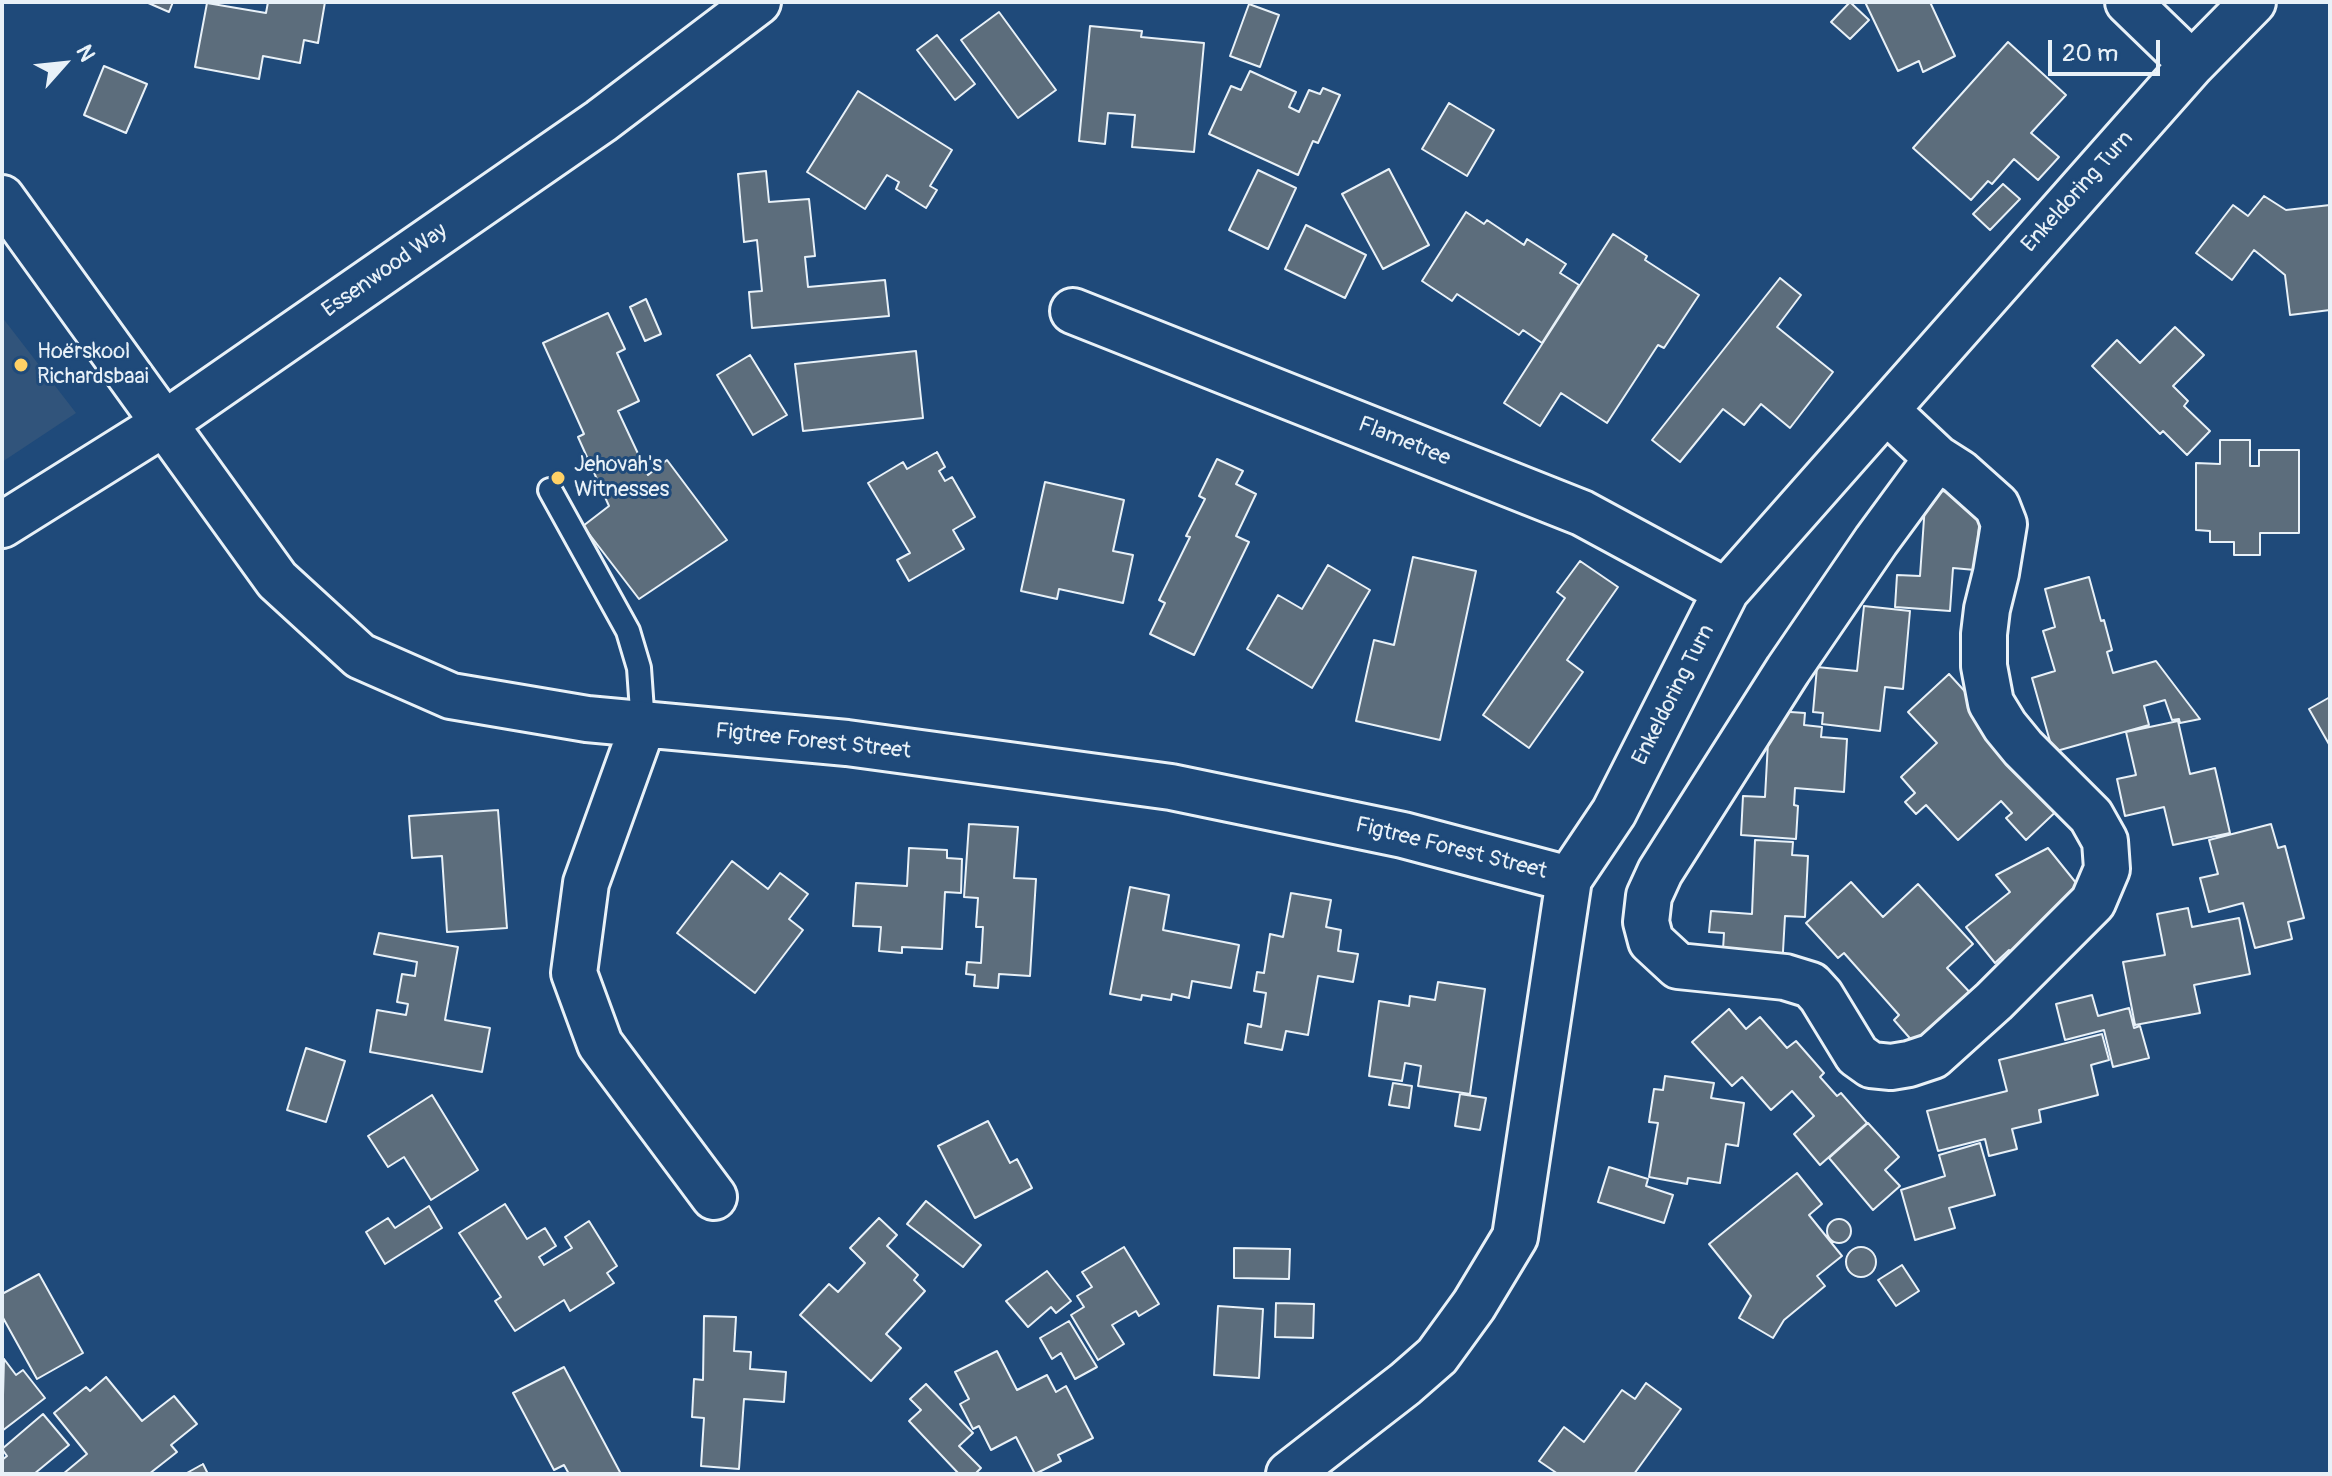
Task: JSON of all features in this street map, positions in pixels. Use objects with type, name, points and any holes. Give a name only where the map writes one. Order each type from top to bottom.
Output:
[{"type":"street","name":"Essenwood Way","points":[[2,525],[165,423],[601,121],[758,2]]},
{"type":"street","points":[[2128,2],[2192,64]]},
{"type":"street","name":"Enkeldoring Turn","points":[[1289,1474],[1437,1356],[1474,1305],[1515,1237],[1569,879],[1614,812],[1726,591],[2192,64],[2253,2]]},
{"type":"street","name":"Figtree Forest Street","points":[[2,198],[277,580],[360,656],[451,696],[643,725],[847,743],[1171,787],[1403,835],[1569,879]]},
{"type":"street","name":"Flametree","points":[[1073,311],[1582,513],[1726,591]]},
{"type":"street","points":[[1886,410],[1937,458],[1977,486],[1997,506],[2004,524],[1984,634],[1984,666],[1991,703],[2023,748],[2091,816],[2105,841],[2107,869],[2093,902],[1994,1001],[1933,1056],[1891,1067],[1871,1065],[1857,1055],[1811,985],[1785,977],[1678,966],[1651,941],[1646,922],[1649,896],[1668,859],[1788,670],[1937,458]]},
{"type":"street","points":[[643,725],[586,883],[574,973],[600,1044],[714,1197]]},
{"type":"lane","points":[[550,490],[628,631],[639,668],[643,725]]},
{"type":"shaded area","name":"Hoërskool Richardsbaai","points":[[2,317],[76,413],[2,462]]},
{"type":"building","points":[[146,2],[173,2],[169,12]]},
{"type":"building","points":[[268,2],[325,2],[318,43],[304,40],[300,63],[263,56],[259,79],[195,67],[207,3],[266,13]]},
{"type":"building","points":[[1850,2],[1869,20],[1850,39],[1831,22]]},
{"type":"building","points":[[1865,2],[1930,2],[1955,56],[1923,72],[1919,61],[1898,71]]},
{"type":"building","points":[[1249,4],[1279,15],[1260,67],[1230,56]]},
{"type":"building","points":[[999,12],[1056,90],[1018,118],[961,40]]},
{"type":"building","points":[[1090,26],[1142,31],[1141,37],[1204,43],[1194,152],[1132,147],[1135,115],[1108,113],[1105,144],[1079,141]]},
{"type":"building","points":[[937,35],[975,84],[955,100],[917,50]]},
{"type":"building","points":[[2008,42],[2066,95],[2031,133],[2059,157],[2038,180],[2014,159],[1992,184],[1988,181],[1971,200],[1913,148]]},
{"type":"building","points":[[104,66],[147,84],[126,133],[84,115]]},
{"type":"building","points":[[1250,71],[1296,92],[1289,107],[1299,112],[1309,90],[1320,94],[1323,88],[1340,95],[1318,143],[1313,141],[1298,175],[1209,134],[1231,86],[1241,90]]},
{"type":"building","points":[[858,91],[952,150],[930,186],[937,190],[926,208],[896,189],[899,182],[887,175],[865,209],[807,172]]},
{"type":"building","points":[[1449,103],[1494,130],[1467,176],[1422,149]]},
{"type":"building","points":[[1389,169],[1429,245],[1383,269],[1342,194]]},
{"type":"building","points":[[1258,170],[1296,188],[1268,249],[1229,230]]},
{"type":"building","points":[[766,171],[769,202],[809,199],[815,256],[805,257],[808,287],[885,280],[889,316],[752,328],[749,292],[762,291],[757,240],[744,242],[738,174]]},
{"type":"building","points":[[2003,184],[2020,199],[1990,230],[1973,214]]},
{"type":"building","points":[[2264,196],[2286,210],[2330,205],[2330,310],[2290,315],[2285,275],[2254,250],[2232,280],[2196,253],[2233,205],[2248,216]]},
{"type":"building","points":[[1466,212],[1484,224],[1487,220],[1524,245],[1527,239],[1566,264],[1560,273],[1579,285],[1542,343],[1523,330],[1519,335],[1457,294],[1452,301],[1422,281]]},
{"type":"building","points":[[1306,225],[1366,255],[1345,298],[1285,269]]},
{"type":"building","points":[[1613,234],[1647,256],[1645,260],[1699,295],[1664,348],[1658,345],[1607,423],[1561,393],[1540,426],[1504,403]]},
{"type":"building","points":[[1780,278],[1801,295],[1777,327],[1833,372],[1790,428],[1761,404],[1744,425],[1723,409],[1680,462],[1652,440]]},
{"type":"building","points":[[646,299],[661,334],[645,341],[630,307]]},
{"type":"building","points":[[608,313],[625,349],[617,353],[639,401],[618,411],[648,475],[667,460],[727,540],[639,599],[583,526],[609,506],[578,437],[584,434],[543,343]]},
{"type":"building","points":[[2175,327],[2204,355],[2173,386],[2188,401],[2184,406],[2210,431],[2187,455],[2163,431],[2160,434],[2092,366],[2117,340],[2140,363]]},
{"type":"building","points":[[916,351],[923,418],[803,431],[795,364]]},
{"type":"building","points":[[750,355],[787,415],[753,435],[717,375]]},
{"type":"building","points":[[2220,440],[2250,440],[2250,466],[2259,466],[2259,450],[2299,450],[2299,533],[2260,533],[2260,555],[2234,555],[2234,542],[2210,542],[2210,531],[2196,530],[2196,463],[2220,464]]},
{"type":"building","points":[[937,452],[945,467],[939,471],[945,481],[952,477],[975,517],[953,530],[964,549],[909,581],[897,560],[910,553],[868,483],[903,462],[907,469]]},
{"type":"building","points":[[1217,459],[1243,471],[1236,484],[1256,494],[1236,536],[1249,542],[1194,655],[1150,634],[1165,603],[1159,600],[1190,537],[1186,536],[1205,499],[1199,496]]},
{"type":"building","points":[[1045,482],[1124,500],[1113,551],[1133,555],[1123,603],[1059,589],[1057,599],[1021,591]]},
{"type":"building","points":[[1926,490],[1982,494],[1975,570],[1953,568],[1950,611],[1895,607],[1897,575],[1920,576]]},
{"type":"building","points":[[1413,557],[1476,571],[1440,740],[1356,721],[1374,640],[1394,645]]},
{"type":"building","points":[[1580,561],[1618,587],[1567,660],[1583,672],[1529,748],[1483,715],[1565,598],[1557,592]]},
{"type":"building","points":[[1328,565],[1370,590],[1312,688],[1247,649],[1278,595],[1302,609]]},
{"type":"building","points":[[2089,577],[2112,650],[2107,652],[2113,673],[2156,661],[2200,719],[2180,723],[2179,719],[2172,720],[2165,700],[2144,706],[2149,725],[2053,752],[2032,678],[2055,671],[2043,631],[2055,627],[2045,589]]},
{"type":"building","points":[[1864,606],[1910,611],[1903,689],[1885,687],[1880,731],[1822,724],[1823,713],[1813,712],[1817,667],[1857,671]]},
{"type":"building","points":[[1949,674],[2066,802],[2026,840],[2006,818],[2012,813],[2001,801],[1958,840],[1926,805],[1916,814],[1905,802],[1915,793],[1901,777],[1937,743],[1908,712]]},
{"type":"building","points":[[2330,697],[2330,746],[2309,709]]},
{"type":"building","points":[[1776,711],[1805,713],[1804,725],[1822,727],[1821,737],[1847,739],[1844,792],[1795,788],[1794,805],[1798,806],[1796,839],[1741,835],[1743,796],[1765,797],[1769,724]]},
{"type":"building","points":[[2178,721],[2190,774],[2215,768],[2230,833],[2173,845],[2164,807],[2125,816],[2117,779],[2136,775],[2126,732]]},
{"type":"building","points":[[498,810],[507,928],[447,932],[442,856],[412,858],[409,816]]},
{"type":"building","points":[[969,824],[1018,827],[1014,878],[1036,879],[1030,976],[999,974],[998,988],[974,986],[975,975],[966,974],[967,962],[981,963],[983,927],[976,927],[978,898],[964,897]]},
{"type":"building","points":[[2271,824],[2278,848],[2285,846],[2304,918],[2288,922],[2292,939],[2255,948],[2243,903],[2209,912],[2200,878],[2218,874],[2209,840]]},
{"type":"building","points":[[1755,840],[1793,842],[1792,855],[1808,856],[1805,917],[1785,916],[1782,969],[1722,966],[1724,933],[1709,932],[1711,911],[1752,914]]},
{"type":"building","points":[[909,848],[947,850],[947,858],[962,859],[961,893],[945,892],[942,949],[902,947],[902,953],[879,951],[881,927],[853,926],[856,883],[907,886]]},
{"type":"building","points":[[2048,848],[2085,894],[2012,953],[2009,950],[1995,963],[1966,927],[2010,892],[1996,875]]},
{"type":"building","points":[[732,861],[768,889],[780,873],[808,894],[789,919],[803,930],[755,993],[677,933]]},
{"type":"building","points":[[1851,882],[1883,917],[1918,884],[1973,944],[1947,968],[1977,1000],[1921,1051],[1894,1020],[1899,1015],[1844,953],[1838,958],[1806,923]]},
{"type":"building","points":[[1130,887],[1169,895],[1163,930],[1239,945],[1231,988],[1192,981],[1189,998],[1172,994],[1171,1000],[1142,995],[1141,1000],[1110,994]]},
{"type":"building","points":[[1291,893],[1331,900],[1326,927],[1341,930],[1338,951],[1358,954],[1353,982],[1318,976],[1308,1035],[1286,1031],[1282,1050],[1245,1043],[1248,1024],[1261,1027],[1266,993],[1254,991],[1257,972],[1264,973],[1270,934],[1283,937]]},
{"type":"building","points":[[2188,908],[2192,927],[2239,918],[2250,974],[2194,985],[2200,1013],[2135,1025],[2123,962],[2165,955],[2157,914]]},
{"type":"building","points":[[379,933],[458,947],[445,1020],[490,1028],[482,1072],[370,1052],[377,1010],[406,1015],[408,1004],[397,1002],[402,974],[415,976],[417,962],[374,954]]},
{"type":"building","points":[[1438,982],[1485,989],[1470,1094],[1418,1086],[1421,1066],[1405,1063],[1402,1081],[1369,1076],[1379,1001],[1409,1006],[1410,996],[1435,1000]]},
{"type":"building","points":[[2092,995],[2098,1016],[2129,1008],[2134,1028],[2140,1026],[2149,1058],[2113,1067],[2104,1030],[2065,1040],[2056,1004]]},
{"type":"building","points":[[1729,1009],[1746,1029],[1760,1017],[1787,1048],[1796,1041],[1824,1073],[1820,1077],[1837,1096],[1841,1093],[1867,1123],[1820,1165],[1794,1134],[1814,1116],[1792,1091],[1771,1110],[1742,1077],[1732,1086],[1692,1042]]},
{"type":"building","points":[[2102,1034],[2109,1060],[2091,1065],[2098,1095],[2039,1110],[2041,1122],[2012,1129],[2017,1149],[1989,1156],[1985,1139],[1938,1151],[1927,1111],[2007,1091],[1999,1060]]},
{"type":"building","points":[[306,1048],[345,1061],[326,1122],[287,1110]]},
{"type":"building","points":[[1665,1076],[1714,1083],[1711,1098],[1744,1103],[1738,1146],[1726,1144],[1720,1183],[1688,1178],[1687,1184],[1649,1177],[1658,1123],[1649,1122],[1654,1089],[1663,1090]]},
{"type":"building","points":[[1393,1083],[1412,1086],[1409,1108],[1389,1105]]},
{"type":"building","points":[[1460,1094],[1486,1098],[1480,1130],[1455,1126]]},
{"type":"building","points":[[432,1095],[478,1170],[431,1200],[404,1157],[388,1167],[368,1136]]},
{"type":"building","points":[[988,1121],[1010,1163],[1017,1159],[1032,1188],[975,1218],[938,1146]]},
{"type":"building","points":[[1868,1123],[1899,1157],[1885,1170],[1900,1186],[1873,1210],[1829,1158]]},
{"type":"building","points":[[1980,1143],[1995,1195],[1949,1208],[1955,1228],[1915,1240],[1901,1190],[1945,1176],[1939,1155]]},
{"type":"building","points":[[1609,1167],[1648,1179],[1646,1186],[1673,1195],[1664,1223],[1598,1202]]},
{"type":"building","points":[[1797,1173],[1822,1204],[1809,1215],[1842,1256],[1817,1276],[1825,1286],[1784,1320],[1773,1338],[1739,1318],[1751,1296],[1709,1244]]},
{"type":"building","points":[[926,1201],[981,1245],[963,1267],[907,1224]]},
{"type":"building","points":[[505,1204],[527,1239],[545,1228],[556,1246],[539,1257],[544,1265],[572,1248],[565,1237],[589,1221],[617,1266],[607,1273],[614,1283],[570,1311],[564,1300],[515,1331],[495,1301],[501,1297],[459,1233]]},
{"type":"building","points":[[429,1206],[442,1228],[385,1264],[366,1232],[388,1218],[395,1228]]},
{"type":"building","points":[[879,1218],[897,1235],[887,1246],[918,1275],[914,1280],[925,1291],[886,1334],[901,1348],[871,1381],[800,1315],[829,1284],[838,1292],[865,1263],[850,1248]]},
{"type":"building","points":[[1834,1219],[1844,1219],[1851,1226],[1851,1236],[1844,1243],[1834,1243],[1827,1236],[1827,1226]]},
{"type":"building","points":[[1124,1247],[1159,1304],[1139,1316],[1136,1311],[1112,1325],[1124,1344],[1098,1360],[1071,1315],[1084,1307],[1077,1296],[1092,1287],[1082,1272]]},
{"type":"building","points":[[1861,1247],[1872,1251],[1876,1262],[1872,1273],[1861,1277],[1850,1273],[1846,1262],[1850,1251]]},
{"type":"building","points":[[1234,1248],[1290,1249],[1289,1279],[1234,1278]]},
{"type":"building","points":[[1902,1265],[1919,1291],[1896,1306],[1878,1280]]},
{"type":"building","points":[[1047,1271],[1071,1301],[1056,1313],[1051,1307],[1028,1327],[1006,1301]]},
{"type":"building","points":[[39,1274],[83,1353],[37,1379],[2,1316],[2,1294]]},
{"type":"building","points":[[1276,1303],[1314,1304],[1313,1338],[1275,1337]]},
{"type":"building","points":[[1218,1306],[1263,1309],[1259,1378],[1214,1375]]},
{"type":"building","points":[[704,1316],[736,1317],[734,1351],[751,1352],[750,1369],[786,1372],[784,1402],[744,1399],[739,1469],[701,1466],[704,1418],[692,1417],[694,1379],[703,1380]]},
{"type":"building","points":[[1069,1321],[1097,1367],[1075,1379],[1061,1353],[1052,1359],[1040,1338]]},
{"type":"building","points":[[997,1351],[1017,1390],[1047,1375],[1056,1392],[1066,1386],[1093,1438],[1058,1455],[1061,1461],[1035,1474],[1016,1437],[991,1450],[979,1426],[973,1429],[960,1404],[969,1399],[955,1372]]},
{"type":"building","points":[[4,1359],[16,1375],[23,1370],[45,1398],[2,1431]]},
{"type":"building","points":[[564,1367],[621,1474],[569,1474],[564,1465],[554,1470],[513,1393]]},
{"type":"building","points":[[106,1377],[142,1421],[174,1396],[197,1424],[171,1445],[177,1452],[149,1474],[63,1474],[87,1454],[54,1413],[86,1387],[90,1391]]},
{"type":"building","points":[[1646,1383],[1681,1409],[1634,1474],[1558,1474],[1539,1461],[1564,1427],[1584,1442],[1622,1390],[1635,1399]]},
{"type":"building","points":[[926,1384],[973,1433],[959,1446],[981,1468],[975,1474],[959,1474],[909,1421],[921,1410],[910,1399]]},
{"type":"building","points":[[43,1414],[69,1445],[34,1474],[2,1474],[2,1460],[7,1456],[2,1449]]},
{"type":"building","points":[[203,1464],[208,1474],[185,1474]]},
{"type":"place","name":"Hoërskool Richardsbaai","points":[[21,365]]},
{"type":"place","name":"Jehovah's Witnesses","points":[[558,478]]}]
